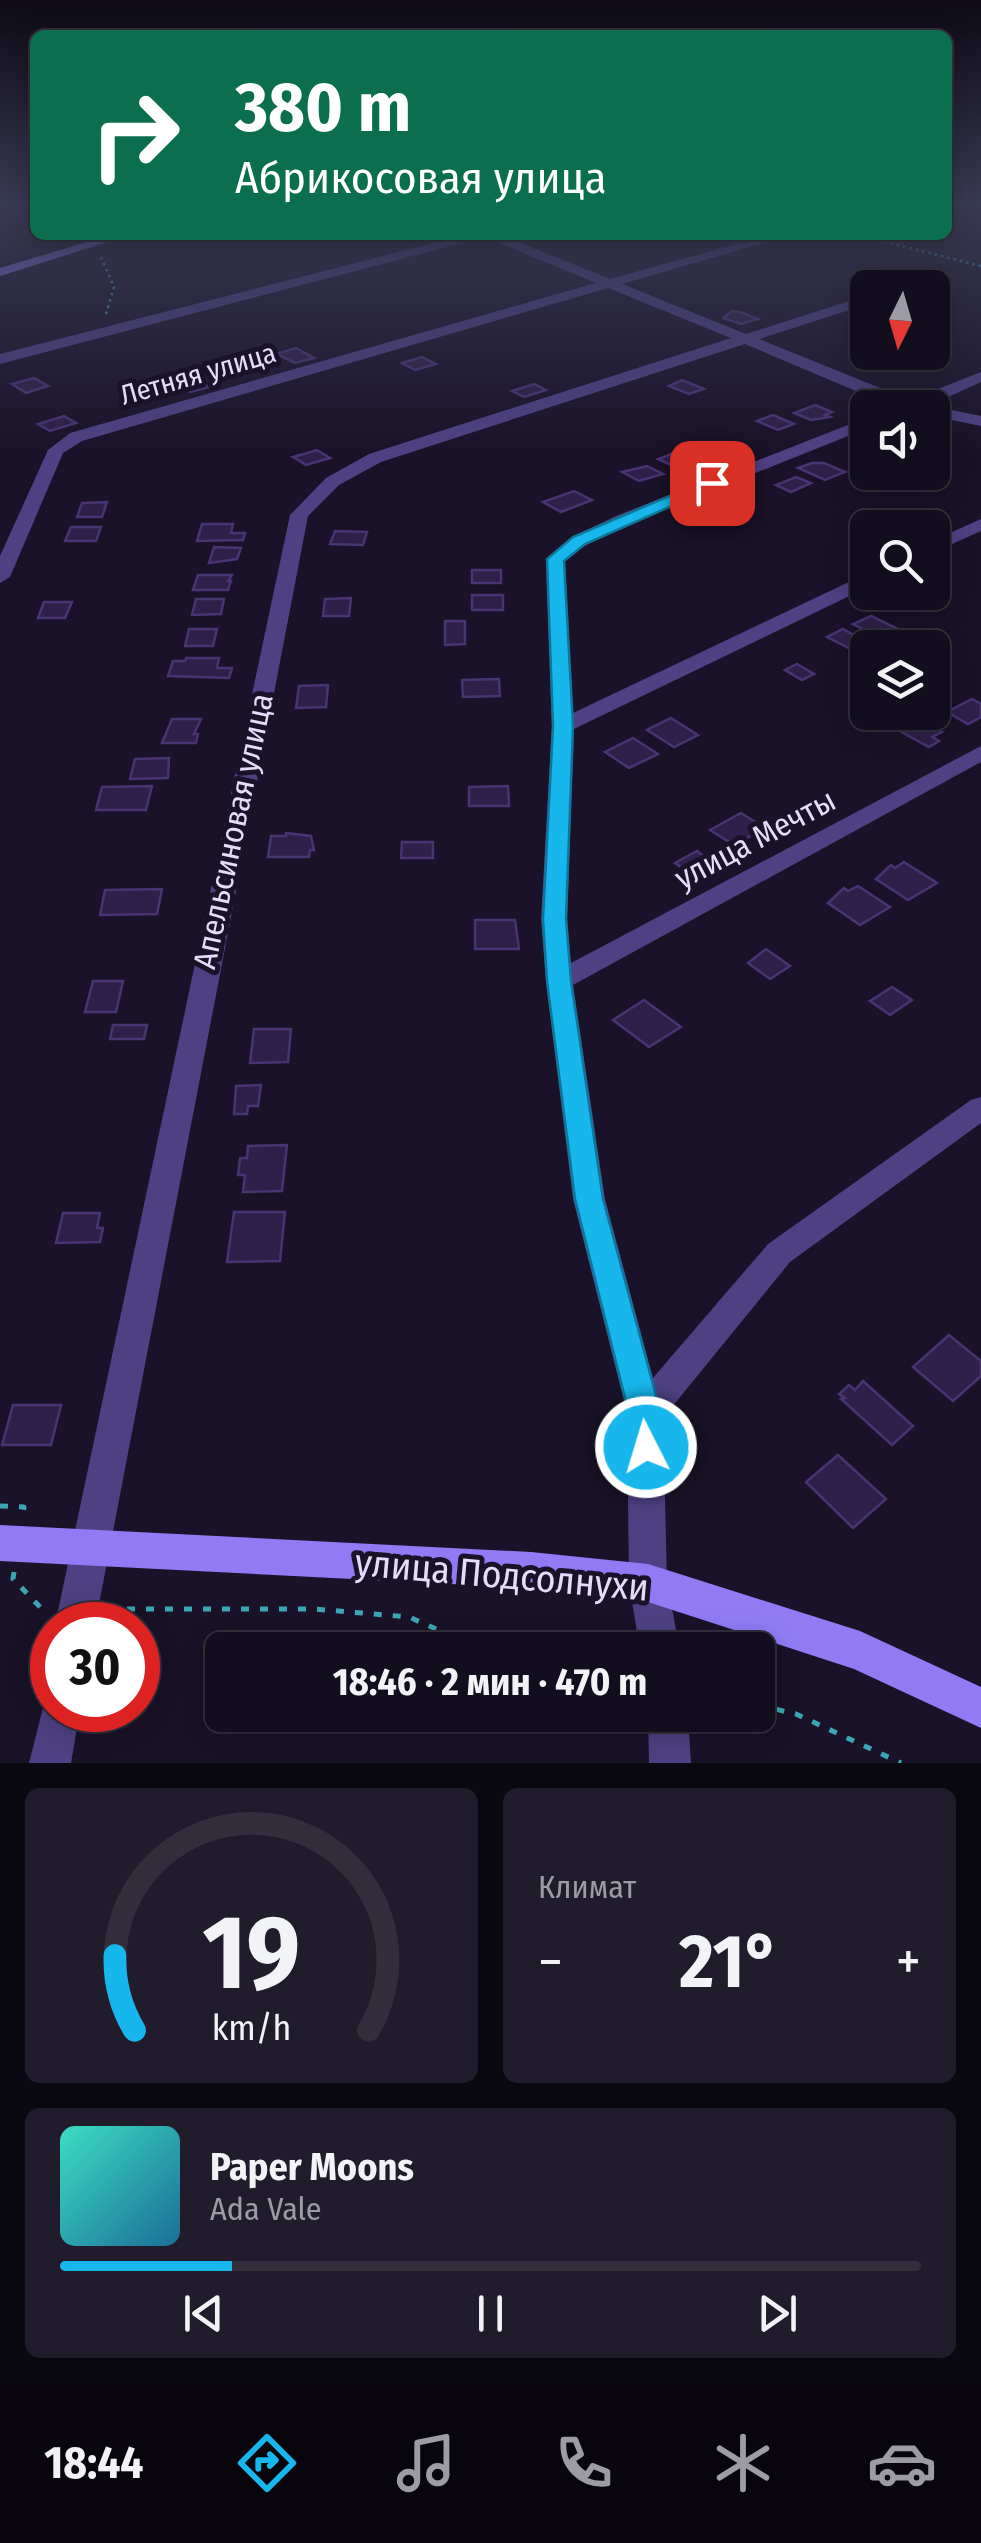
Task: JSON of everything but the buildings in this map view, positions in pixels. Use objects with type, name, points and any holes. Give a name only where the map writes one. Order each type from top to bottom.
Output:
[{"type":"street","points":[[0,359],[272,288]]},
{"type":"street","name":"Летняя улица","points":[[0,577],[56,450],[76,437],[584,288]]},
{"type":"street","points":[[621,288],[746,336],[870,390]]},
{"type":"street","name":"Апельсиновая улица","points":[[79,1602],[299,515],[316,492],[374,458],[850,304]]},
{"type":"street","points":[[950,390],[981,377]]},
{"type":"street","points":[[950,415],[981,421]]},
{"type":"street","points":[[657,1632],[648,1583],[645,1414],[589,1199],[559,981],[554,919],[563,726],[556,559],[579,540],[622,520],[850,429]]},
{"type":"street","points":[[950,539],[981,524]]},
{"type":"street","points":[[563,726],[850,588]]},
{"type":"street","name":"улица Мечты","points":[[559,981],[981,753]]},
{"type":"street","points":[[645,1414],[779,1252],[981,1108]]},
{"type":"street","name":"улица Подсолнухи","points":[[9,1543],[532,1570],[648,1583],[860,1651],[981,1708]]},
{"type":"street","points":[[50,1763],[56,1732]]},
{"type":"street","points":[[669,1732],[670,1763]]},
{"type":"path","points":[[85,336],[102,323],[114,288]]},
{"type":"path","points":[[0,1506],[24,1506],[9,1543],[13,1579],[35,1602]]},
{"type":"path","points":[[160,1614],[314,1609],[408,1617],[442,1632]]},
{"type":"path","points":[[775,1709],[796,1714],[901,1763]]},
{"type":"route","points":[[646,1447],[645,1414],[589,1199],[559,981],[554,919],[563,726],[556,559],[579,540],[712,483]]}]
